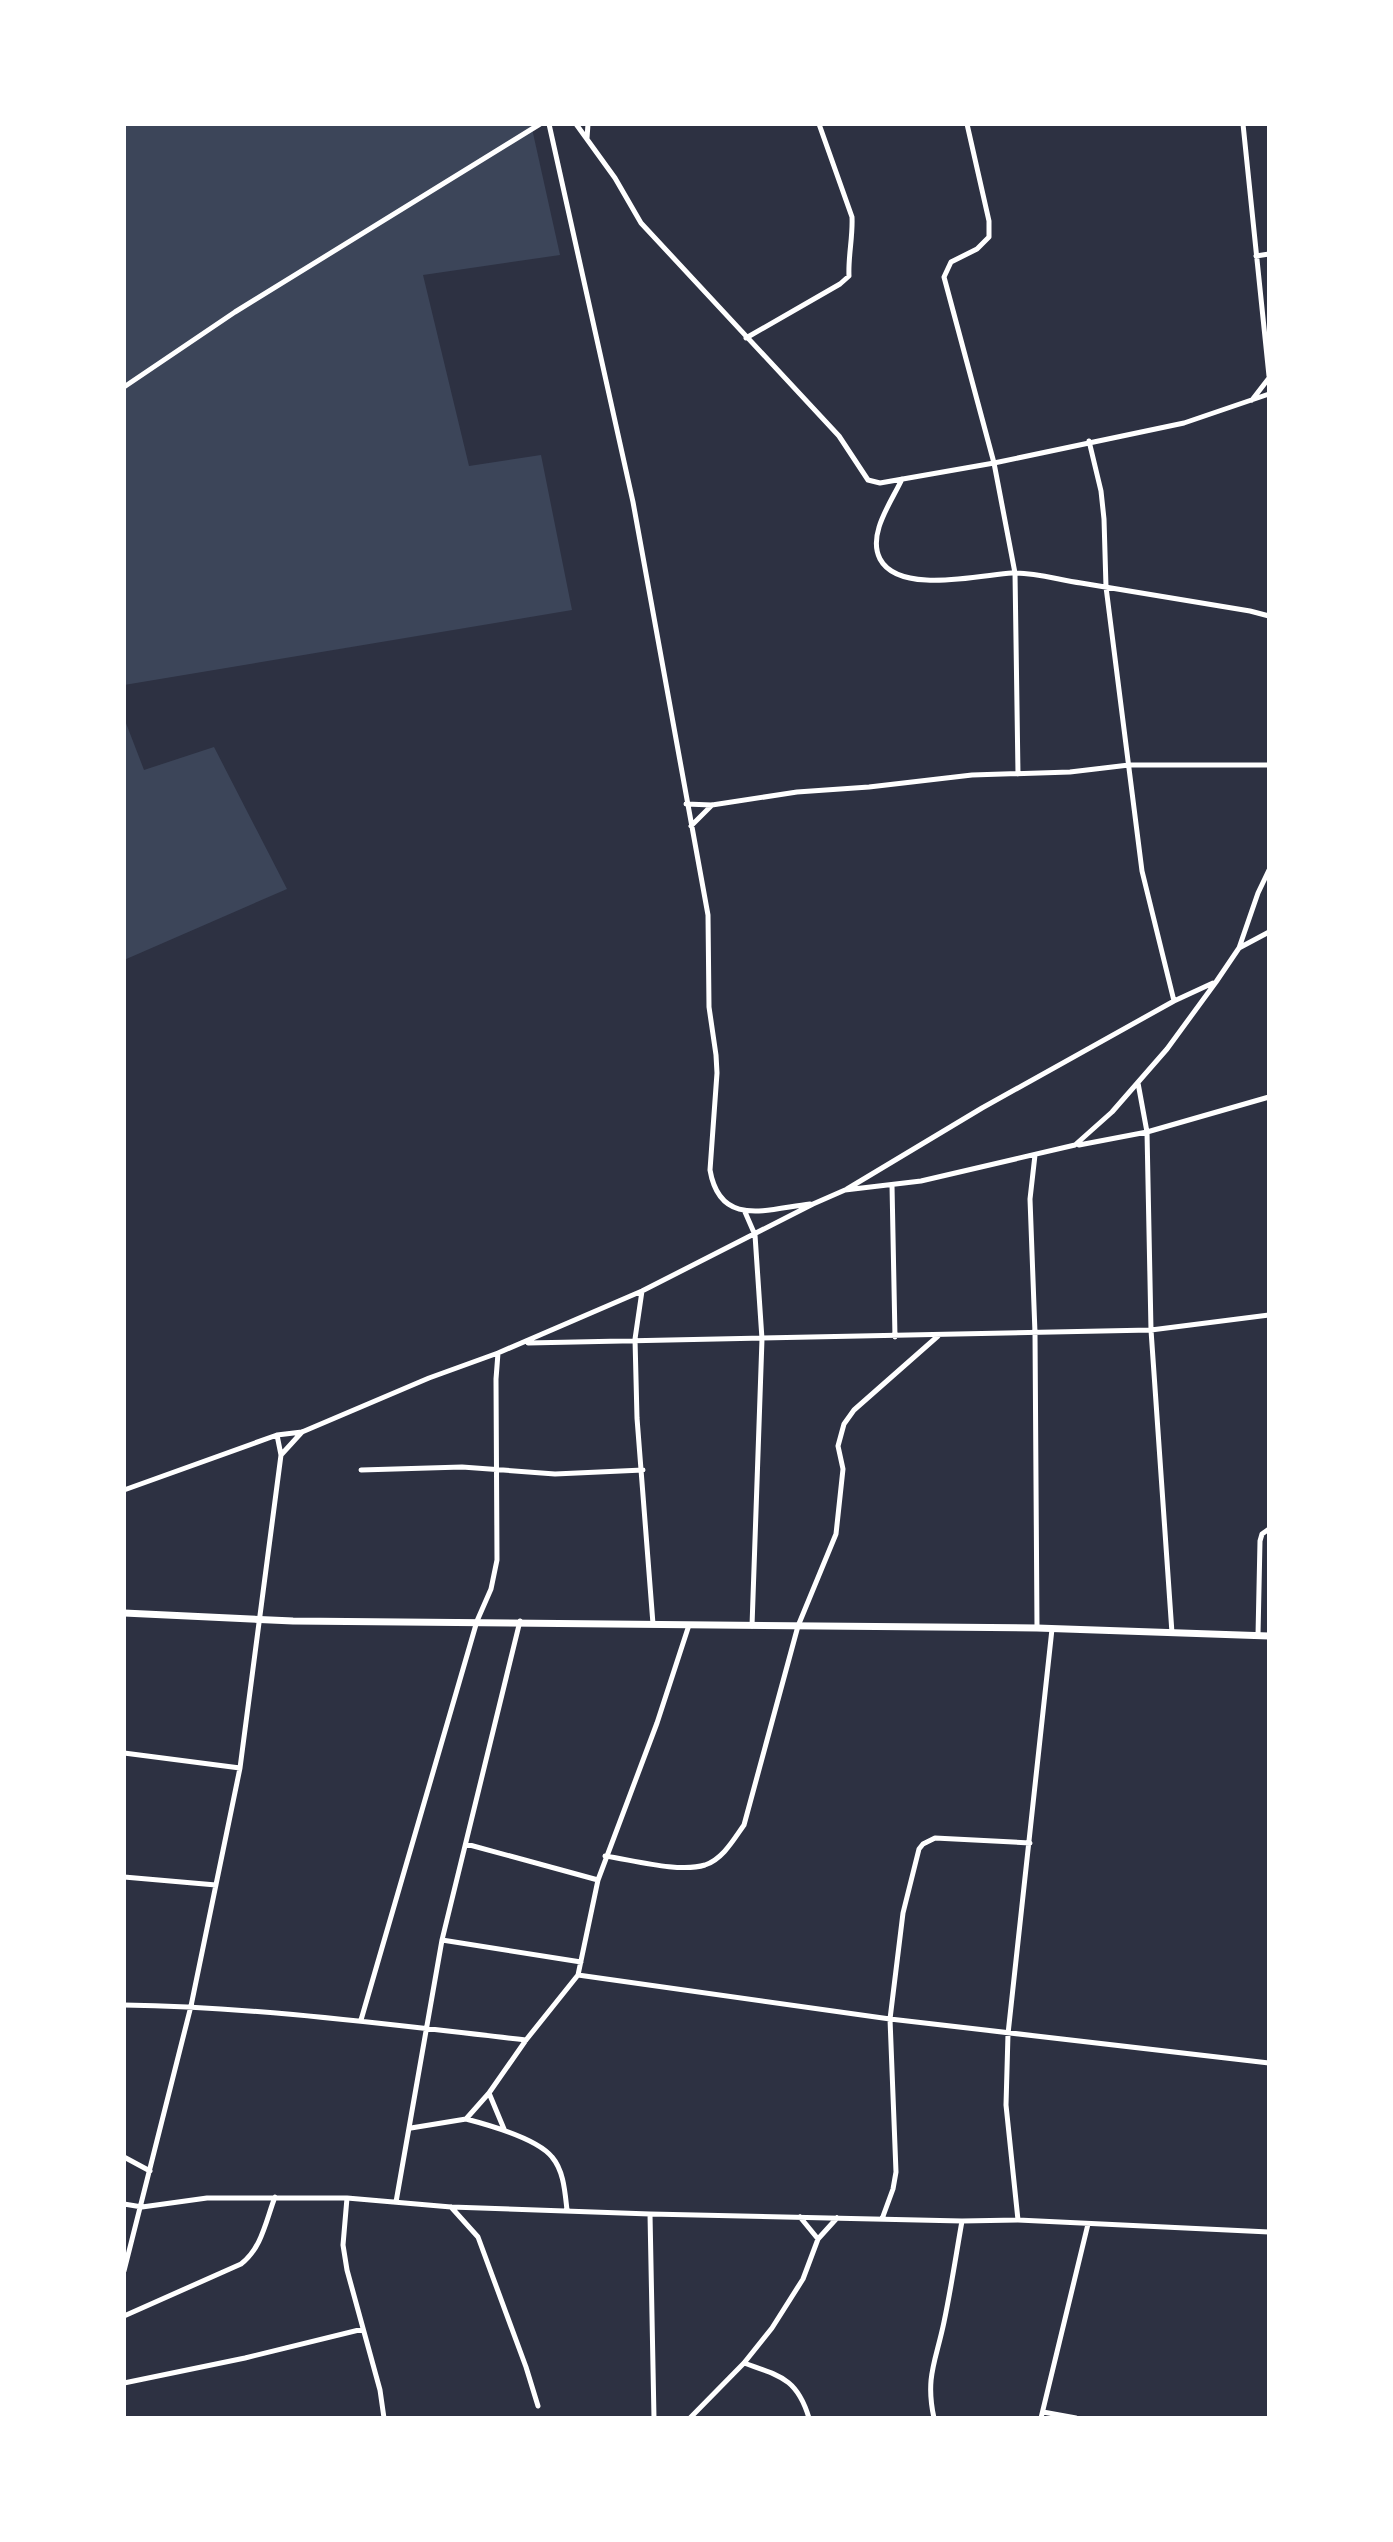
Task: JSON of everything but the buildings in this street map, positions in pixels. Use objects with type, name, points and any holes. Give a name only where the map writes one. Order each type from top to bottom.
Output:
[{"type":"street","points":[[124,387],[235,312],[540,124]]},
{"type":"street","points":[[549,124],[633,502],[708,915],[709,1007],[716,1055],[709,1170],[712,1186],[728,1205],[745,1212],[813,1204]]},
{"type":"street","points":[[576,124],[615,178],[641,223],[839,436],[868,480],[880,483],[994,463],[1184,423],[1269,394]]},
{"type":"street","points":[[587,138],[588,124]]},
{"type":"street","points":[[746,338],[840,284],[849,276],[848,249],[853,233],[852,217],[819,124]]},
{"type":"street","points":[[967,124],[989,221],[989,237],[977,249],[951,262],[944,277],[994,463],[1015,573],[1018,774]]},
{"type":"street","points":[[1243,124],[1269,377],[1252,400]]},
{"type":"street","points":[[1256,256],[1269,254]]},
{"type":"street","points":[[1089,441],[1104,519],[1106,587],[1142,871],[1174,1001]]},
{"type":"street","points":[[902,479],[881,522],[876,540],[879,557],[886,566],[904,576],[945,582],[1015,573],[1269,616]]},
{"type":"street","points":[[687,804],[712,805],[797,792],[972,775],[1070,772],[1129,765],[1269,765]]},
{"type":"street","points":[[691,826],[712,805]]},
{"type":"street","points":[[1075,1145],[1112,1112],[1138,1083],[1167,1049],[1216,982],[1239,948],[1269,870]]},
{"type":"street","points":[[1239,948],[1269,932]]},
{"type":"street","points":[[124,1490],[277,1435],[302,1432],[429,1378],[523,1343],[642,1291],[845,1190],[982,1108],[1174,1001],[1216,982]]},
{"type":"street","points":[[1138,1083],[1147,1132],[1151,1331],[1172,1633]]},
{"type":"street","points":[[845,1190],[892,1185],[969,1171],[1075,1145],[1147,1132],[1269,1097]]},
{"type":"street","points":[[1035,1155],[1030,1199],[1035,1333],[1037,1628]]},
{"type":"street","points":[[892,1185],[895,1337]]},
{"type":"street","points":[[745,1212],[755,1236],[762,1339],[752,1626]]},
{"type":"street","points":[[642,1291],[635,1339],[637,1418],[653,1624]]},
{"type":"street","points":[[523,1343],[1151,1331],[1269,1315]]},
{"type":"street","points":[[605,1856],[681,1868],[707,1864],[727,1850],[744,1825],[798,1626],[836,1534],[843,1469],[838,1446],[844,1424],[854,1410],[939,1336]]},
{"type":"street","points":[[361,2020],[477,1622],[491,1589],[496,1560],[498,1353]]},
{"type":"street","points":[[281,1455],[302,1432]]},
{"type":"street","points":[[124,2270],[191,2006],[240,1768],[281,1455],[277,1435]]},
{"type":"street","points":[[361,1470],[461,1467],[555,1474],[643,1470]]},
{"type":"street","points":[[1258,1635],[1260,1541],[1262,1534],[1269,1529]]},
{"type":"street","points":[[124,1613],[261,1619],[1037,1628],[1269,1636]]},
{"type":"street","points":[[397,2202],[442,1940],[520,1621]]},
{"type":"street","points":[[466,2119],[489,2093],[526,2040],[578,1975],[605,1856],[657,1723],[689,1625]]},
{"type":"street","points":[[1018,2220],[1006,2105],[1008,2034],[1052,1629]]},
{"type":"street","points":[[124,1753],[240,1768]]},
{"type":"street","points":[[882,2219],[896,2172],[890,2020],[903,1913],[919,1849],[935,1838],[1030,1843]]},
{"type":"street","points":[[466,1844],[598,1880]]},
{"type":"street","points":[[124,1877],[216,1885]]},
{"type":"street","points":[[442,1940],[581,1962]]},
{"type":"street","points":[[578,1975],[890,2020],[1269,2063]]},
{"type":"street","points":[[124,2006],[191,2006],[361,2020],[526,2040]]},
{"type":"street","points":[[489,2093],[504,2129]]},
{"type":"street","points":[[411,2128],[466,2119],[504,2129],[544,2149],[553,2157],[564,2186],[567,2210]]},
{"type":"street","points":[[124,2157],[150,2171]]},
{"type":"street","points":[[124,2316],[241,2264],[256,2250],[275,2197]]},
{"type":"street","points":[[347,2198],[343,2245],[347,2270],[380,2390],[384,2418]]},
{"type":"street","points":[[124,2204],[142,2207],[206,2199],[347,2198],[451,2207],[650,2214],[1018,2220],[1269,2232]]},
{"type":"street","points":[[451,2207],[478,2237],[538,2406]]},
{"type":"street","points":[[650,2214],[654,2418]]},
{"type":"street","points":[[800,2217],[818,2239]]},
{"type":"street","points":[[690,2418],[744,2363],[772,2328],[796,2292],[818,2239],[837,2218]]},
{"type":"street","points":[[934,2418],[929,2394],[930,2379],[962,2221]]},
{"type":"street","points":[[1076,2418],[1042,2415],[1088,2224]]},
{"type":"street","points":[[124,2384],[363,2329]]},
{"type":"street","points":[[744,2363],[782,2377],[799,2392],[808,2418]]},
{"type":"shaded area","points":[[124,124],[531,124],[560,255],[423,275],[469,466],[541,455],[572,610],[124,685]]},
{"type":"shaded area","points":[[124,718],[144,770],[214,747],[287,889],[124,960]]}]
